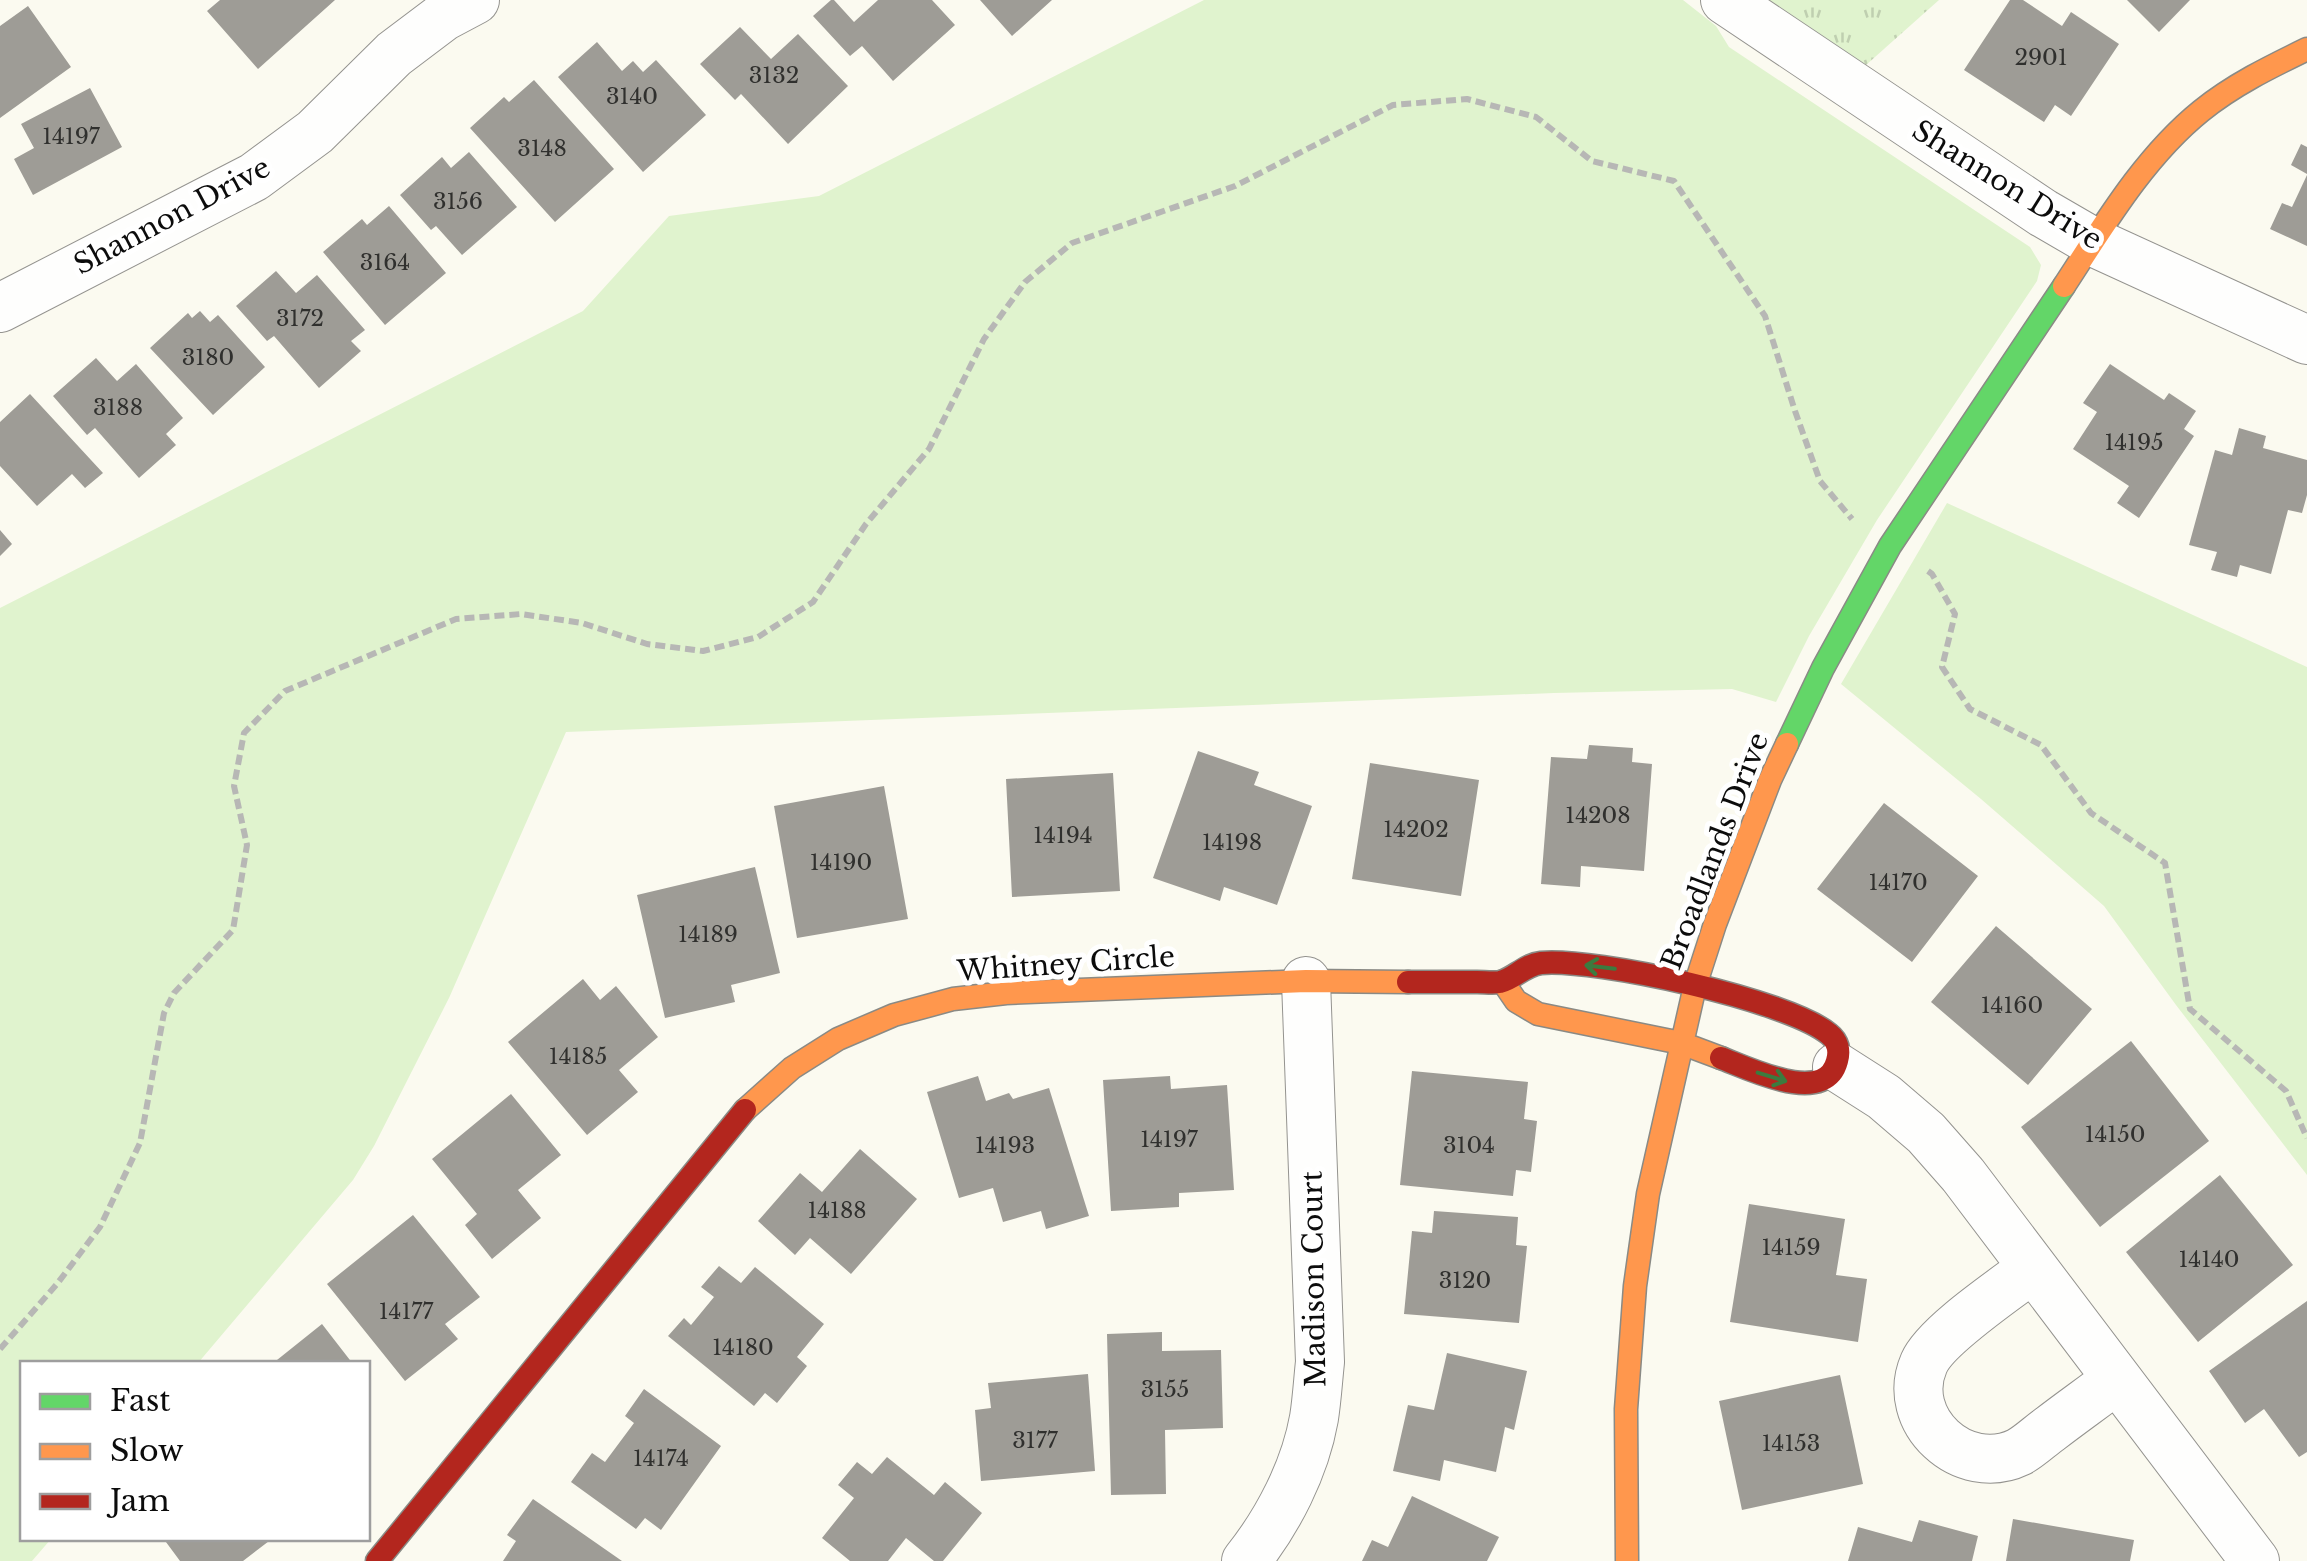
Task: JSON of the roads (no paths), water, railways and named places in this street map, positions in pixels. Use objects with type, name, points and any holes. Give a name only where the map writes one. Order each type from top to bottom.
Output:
[{"type":"street","name":"Shannon Drive","points":[[0,308],[254,177],[315,132],[394,54],[444,17],[475,0]]},
{"type":"street","name":"Shannon Drive","points":[[1724,0],[2093,242],[2307,340]]},
{"type":"street","name":"Broadlands Drive","points":[[1627,1561],[1626,1409],[1648,1194],[1695,986],[1770,780],[1824,668],[1890,546],[2152,159],[2200,111],[2250,76],[2307,49]]},
{"type":"street","name":"Whitney Circle","points":[[378,1561],[741,1113],[792,1068],[838,1039],[894,1014],[953,999],[1006,993],[1306,981],[1504,982],[1523,966],[1547,962],[1602,966],[1695,986],[1778,1010],[1832,1036],[1839,1050],[1837,1067]]},
{"type":"street","name":"Madison Court","points":[[1246,1561],[1266,1536],[1296,1478],[1313,1421],[1320,1362],[1306,981]]},
{"type":"street","points":[[1504,982],[1516,1001],[1538,1014],[1681,1043],[1802,1085],[1819,1082],[1837,1067],[1884,1097],[1926,1133],[1963,1174],[2255,1561]]},
{"type":"street","points":[[2033,1268],[1937,1342],[1924,1363],[1918,1386],[1921,1410],[1932,1432],[1950,1448],[1972,1457],[1996,1459],[2020,1452],[2117,1379]]}]
